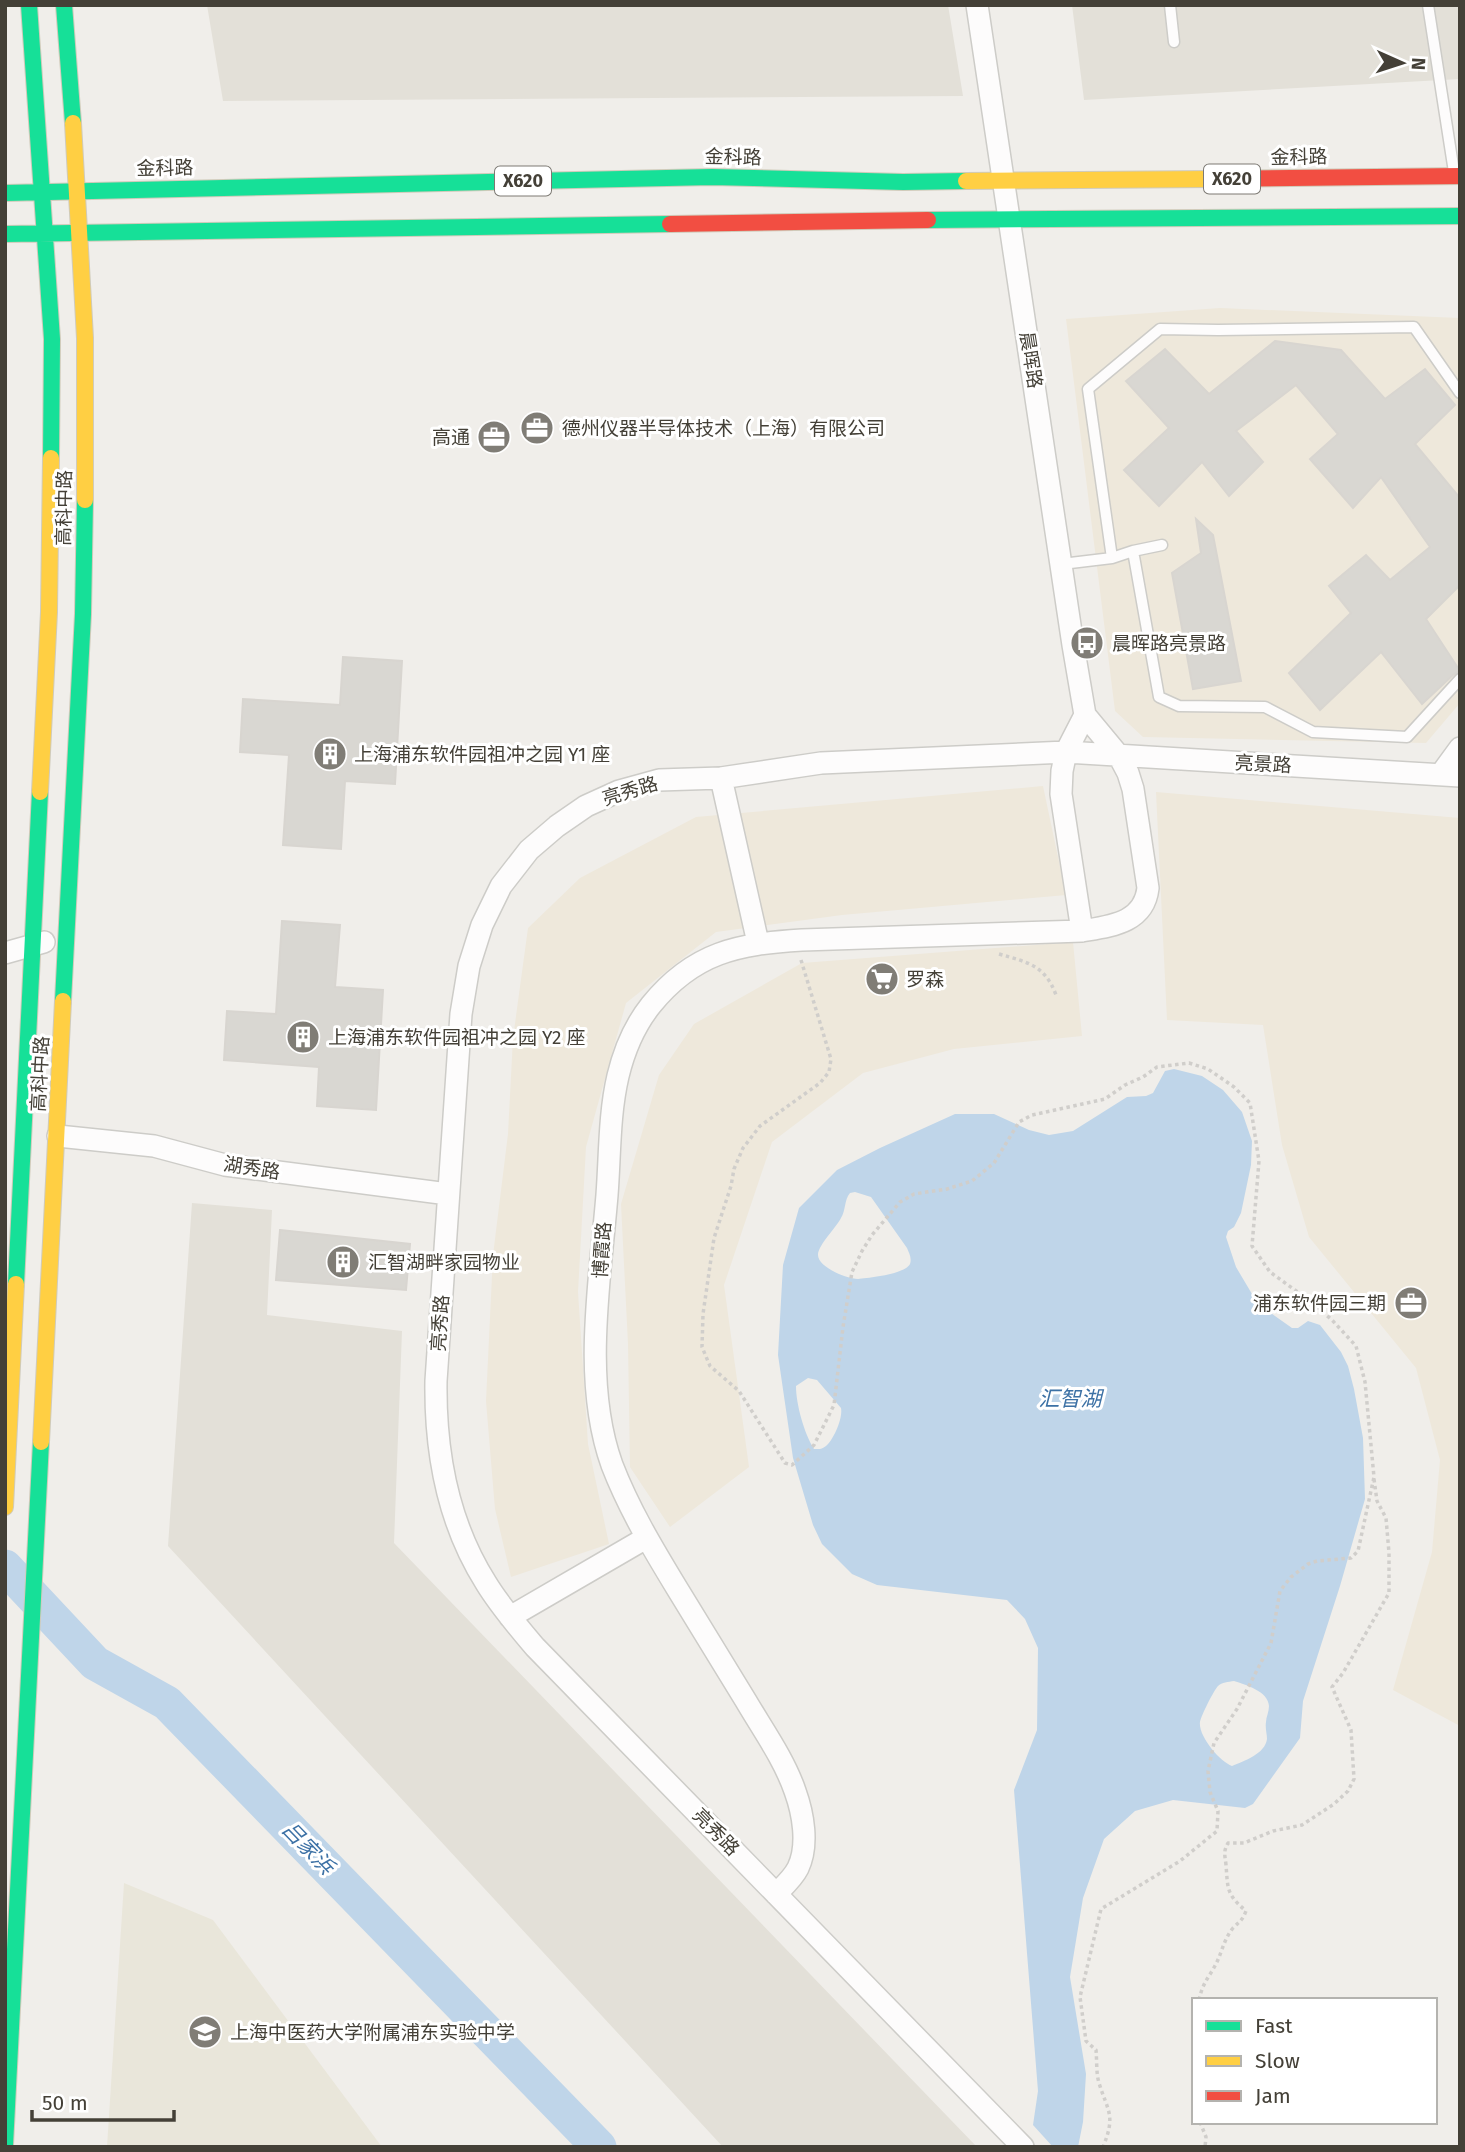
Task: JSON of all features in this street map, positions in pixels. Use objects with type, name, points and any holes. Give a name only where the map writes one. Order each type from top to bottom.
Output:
[{"type":"main road","name":"高科中路","points":[[5,1507],[50,571],[52,339],[29,5]]},
{"type":"main road","name":"高科中路","points":[[5,2145],[83,614],[85,339],[64,5]]},
{"type":"main road","name":"金科路","points":[[5,193],[712,177],[903,182],[1457,176]]},
{"type":"main road","name":"X620","points":[[5,234],[1460,216]]},
{"type":"street","name":"晨晖路","points":[[977,5],[1085,715],[1119,756],[1128,773],[1133,789],[1148,888],[1146,902],[1136,915],[1120,923],[1082,931]]},
{"type":"street","points":[[1082,931],[1061,793],[1066,752],[1085,715]]},
{"type":"street","points":[[1450,775],[1460,748]]},
{"type":"street","name":"亮景路","points":[[1066,752],[1450,775]]},
{"type":"street","name":"亮秀路","points":[[1020,2144],[535,1647],[510,1617],[485,1582],[467,1545],[444,1481],[437,1442],[436,1381],[461,1014],[468,966],[482,925],[501,886],[529,850],[557,825],[586,806],[619,791],[659,780],[721,778],[821,763],[1066,752]]},
{"type":"street","points":[[721,778],[758,943]]},
{"type":"street","name":"博霞路","points":[[776,1894],[791,1879],[803,1853],[804,1834],[795,1791],[762,1728],[646,1538],[611,1462],[598,1409],[596,1380],[600,1276],[614,1100],[625,1053],[637,1026],[667,988],[707,959],[732,948],[758,943],[1082,931]]},
{"type":"street","points":[[5,953],[68,937]]},
{"type":"street","name":"湖秀路","points":[[58,1136],[154,1146],[225,1165],[448,1194]]},
{"type":"street","points":[[510,1617],[646,1538]]},
{"type":"lane","points":[[1170,5],[1174,42]]},
{"type":"lane","points":[[1429,5],[1457,176]]},
{"type":"lane","points":[[1112,558],[1088,389],[1160,329],[1413,327],[1460,393]]},
{"type":"lane","points":[[1062,564],[1112,558],[1162,545]]},
{"type":"lane","points":[[1133,551],[1159,697],[1179,706],[1265,707],[1313,732],[1407,737],[1460,679]]},
{"type":"lane","points":[[5,1212],[19,1234]]},
{"type":"path","points":[[802,952],[801,960],[831,1059],[829,1072],[820,1083],[760,1126],[743,1148],[734,1169],[714,1238],[703,1314],[702,1347],[710,1366],[739,1391],[785,1463],[792,1465],[799,1461],[814,1445],[834,1405],[852,1272],[862,1251],[900,1202],[914,1194],[947,1189],[971,1181],[994,1163],[1019,1122],[1032,1115],[1105,1099],[1157,1067],[1189,1063],[1208,1069],[1250,1103],[1259,1161],[1252,1246],[1270,1272],[1325,1314],[1356,1346],[1365,1382],[1377,1501],[1385,1518],[1389,1553],[1389,1592],[1343,1673],[1332,1687],[1351,1730],[1354,1779],[1348,1791],[1334,1804],[1303,1825],[1273,1831],[1244,1843],[1228,1843],[1223,1852],[1227,1889],[1231,1897],[1246,1910],[1242,1921],[1221,1947],[1216,1963],[1204,1981],[1200,1998]]},
{"type":"path","points":[[995,953],[1026,962],[1042,971],[1051,982],[1056,995]]},
{"type":"path","points":[[1104,2147],[1110,2132],[1110,2109],[1098,2081],[1096,2050],[1086,2041],[1080,1997],[1101,1909],[1200,1847],[1217,1831],[1218,1811],[1210,1792],[1208,1771],[1214,1743],[1237,1709],[1271,1643],[1280,1591],[1290,1577],[1308,1564],[1317,1560],[1351,1558],[1358,1551],[1374,1477]]},
{"type":"path","points":[[1201,2124],[1206,2137],[1205,2147]]},
{"type":"shaded area","points":[[207,5],[948,5],[963,96],[223,101]]},
{"type":"shaded area","points":[[1072,5],[1460,5],[1460,79],[1084,100]]},
{"type":"shaded area","points":[[1220,308],[1460,318],[1460,703],[1426,743],[1143,737],[1115,711],[1066,319]]},
{"type":"shaded area","points":[[1043,786],[1066,895],[842,915],[716,932],[626,1003],[586,1147],[578,1292],[588,1444],[609,1544],[511,1577],[495,1509],[486,1401],[493,1255],[508,1134],[513,1038],[528,928],[580,878],[696,817]]},
{"type":"shaded area","name":"浦东软件园三期","points":[[1156,792],[1460,818],[1460,1726],[1393,1690],[1432,1552],[1440,1460],[1416,1368],[1309,1237],[1282,1145],[1263,1025],[1167,1020]]},
{"type":"shaded area","points":[[1073,942],[1082,1036],[954,1049],[863,1073],[772,1142],[724,1285],[749,1467],[670,1527],[630,1467],[628,1344],[621,1204],[659,1075],[694,1024],[802,963]]},
{"type":"shaded area","points":[[192,1203],[272,1210],[267,1315],[402,1331],[394,1543],[977,2147],[723,2147],[168,1546]]},
{"type":"shaded area","name":"上海中医药大学附属浦东实验中学","points":[[124,1883],[213,1920],[382,2147],[107,2147]]},
{"type":"water","name":"汇智湖","points":[[1174,1069],[1202,1076],[1223,1090],[1242,1112],[1252,1141],[1251,1165],[1241,1213],[1226,1237],[1236,1267],[1252,1294],[1265,1309],[1292,1328],[1298,1328],[1308,1321],[1320,1325],[1341,1352],[1354,1389],[1363,1438],[1365,1499],[1303,1701],[1300,1738],[1253,1804],[1245,1808],[1173,1800],[1135,1811],[1104,1839],[1083,1898],[1070,1977],[1086,2074],[1083,2122],[1078,2147],[1053,2147],[1033,2125],[1038,2091],[1014,1790],[1037,1730],[1038,1648],[1025,1619],[1007,1600],[877,1585],[852,1574],[822,1544],[813,1525],[793,1458],[778,1355],[783,1265],[799,1208],[837,1170],[880,1148],[955,1114],[994,1114],[1029,1130],[1049,1135],[1073,1131],[1127,1097],[1153,1093],[1165,1071]],"holes":[[[855,1192],[871,1197],[907,1248],[911,1260],[907,1267],[886,1275],[858,1279],[834,1272],[819,1259],[821,1246],[841,1218],[848,1196]],[[808,1378],[817,1380],[841,1408],[835,1434],[823,1448],[814,1449],[807,1435],[799,1410],[796,1386]],[[1234,1681],[1256,1689],[1265,1696],[1269,1706],[1266,1720],[1267,1739],[1262,1749],[1232,1766],[1211,1748],[1200,1728],[1208,1703],[1218,1686]]]},
{"type":"building","points":[[1275,341],[1341,350],[1385,399],[1425,369],[1455,405],[1415,444],[1460,498],[1460,585],[1426,619],[1460,671],[1422,704],[1381,652],[1320,710],[1289,673],[1351,613],[1329,586],[1366,555],[1390,580],[1430,547],[1381,477],[1353,508],[1310,459],[1338,434],[1296,385],[1236,431],[1263,462],[1229,496],[1202,462],[1159,506],[1124,470],[1169,428],[1126,381],[1165,349],[1209,394]]},
{"type":"building","points":[[1196,519],[1213,535],[1241,681],[1193,689],[1172,573],[1201,553]]},
{"type":"building","name":"上海浦东软件园祖冲之园 Y1 座","points":[[343,657],[402,661],[395,784],[345,781],[341,849],[283,845],[289,755],[240,752],[243,699],[340,705]]},
{"type":"building","name":"上海浦东软件园祖冲之园 Y2 座","points":[[282,921],[340,925],[335,987],[383,990],[376,1110],[317,1106],[319,1067],[224,1060],[227,1011],[276,1014]]},
{"type":"building","name":"汇智湖畔家园物业","points":[[280,1230],[410,1244],[406,1290],[276,1280]]},
{"type":"waterway","name":"吕家浜","points":[[5,1567],[95,1663],[167,1703],[599,2147]]},
{"type":"traffic: fast","points":[[29,5],[52,339],[51,458]]},
{"type":"traffic: fast","points":[[64,5],[73,123]]},
{"type":"traffic: fast","points":[[5,193],[712,177],[966,181]]},
{"type":"traffic: fast","points":[[928,220],[1460,216]]},
{"type":"traffic: fast","points":[[5,234],[670,224]]},
{"type":"traffic: fast","points":[[63,1001],[83,614],[85,500]]},
{"type":"traffic: fast","points":[[16,1284],[40,792]]},
{"type":"traffic: fast","points":[[5,2145],[41,1442]]},
{"type":"traffic: slow","points":[[73,123],[85,338],[85,500]]},
{"type":"traffic: slow","points":[[966,181],[1213,179]]},
{"type":"traffic: slow","points":[[40,792],[49,612],[51,458]]},
{"type":"traffic: slow","points":[[41,1442],[63,1001]]},
{"type":"traffic: slow","points":[[5,1507],[16,1284]]},
{"type":"traffic: jam","points":[[1213,179],[1460,176]]},
{"type":"traffic: jam","points":[[670,224],[928,220]]},
{"type":"place","name":"德州仪器半导体技术（上海）有限公司","points":[[537,428]]},
{"type":"place","name":"高通","points":[[494,437]]},
{"type":"place","name":"晨晖路亮景路","points":[[1087,643]]},
{"type":"place","name":"上海浦东软件园祖冲之园 Y1 座","points":[[330,754]]},
{"type":"place","name":"罗森","points":[[882,979]]},
{"type":"place","name":"上海浦东软件园祖冲之园 Y2 座","points":[[303,1037]]},
{"type":"place","name":"汇智湖畔家园物业","points":[[343,1262]]},
{"type":"place","name":"浦东软件园三期","points":[[1411,1303]]},
{"type":"place","name":"上海中医药大学附属浦东实验中学","points":[[205,2032]]}]
